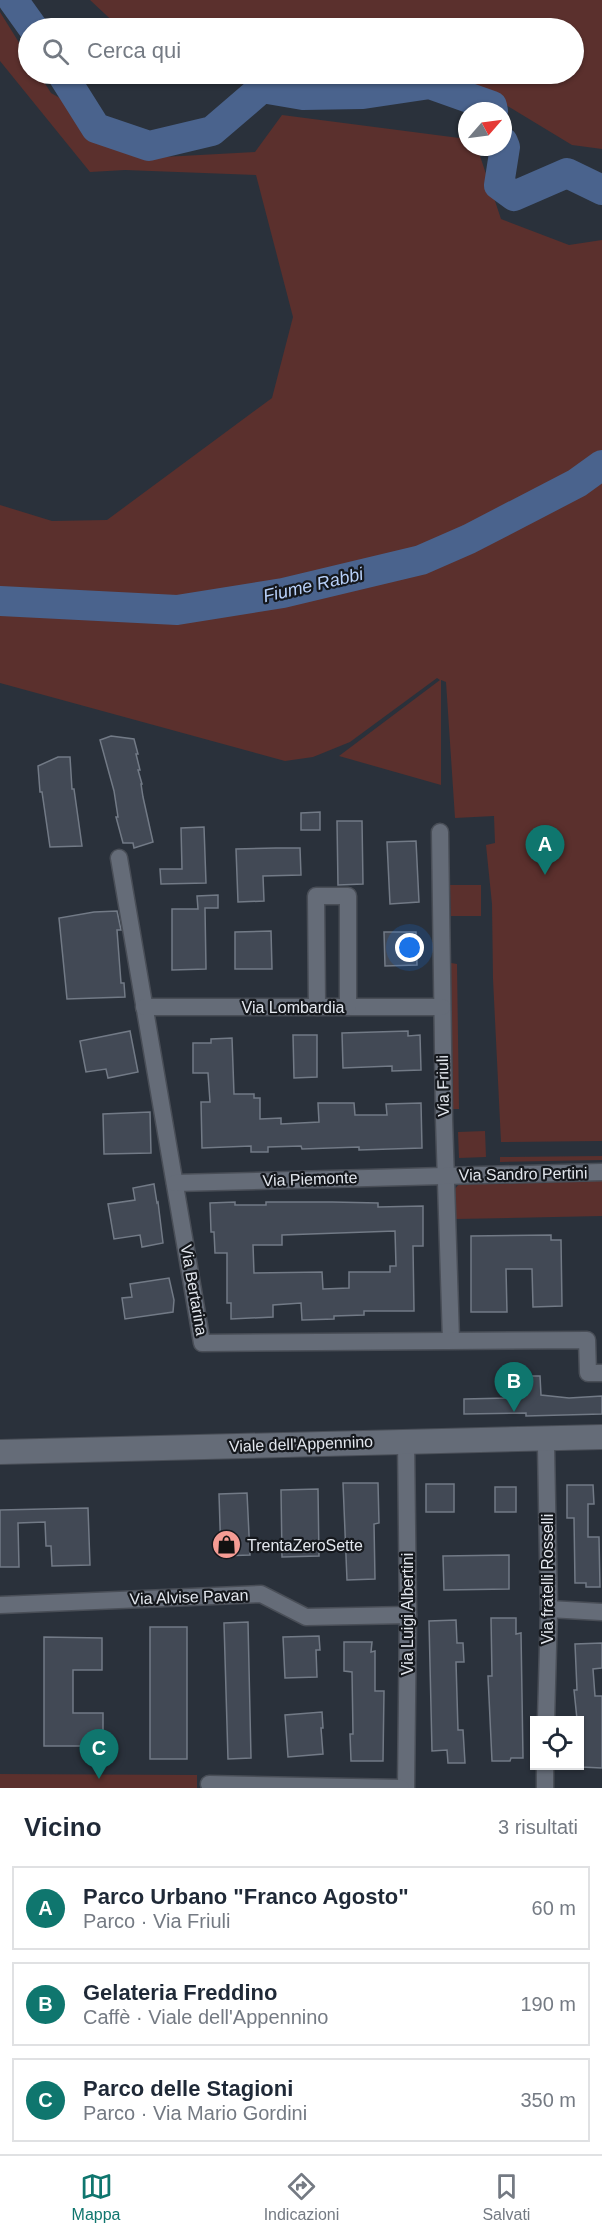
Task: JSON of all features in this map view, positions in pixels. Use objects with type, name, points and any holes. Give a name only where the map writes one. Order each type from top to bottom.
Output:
[{"type":"main road","name":"Viale dell'Appennino","points":[[0,1452],[602,1437]]},
{"type":"street","name":"Via Friuli","points":[[440,832],[445,1176],[451,1341]]},
{"type":"street","name":"Via Bertarina","points":[[119,858],[202,1342],[588,1340],[588,1373],[602,1373]]},
{"type":"street","points":[[317,1007],[316,896],[348,896],[348,1007]]},
{"type":"street","name":"Via Lombardia","points":[[144,1007],[442,1007]]},
{"type":"street","name":"Via Sandro Pertini","points":[[445,1176],[602,1172]]},
{"type":"street","name":"Via Piemonte","points":[[175,1183],[445,1176]]},
{"type":"street","name":"Via fratelli Rosselli","points":[[546,1716],[549,1609],[546,1447],[548,1438]]},
{"type":"street","name":"Via Luigi Albertini","points":[[406,1441],[408,1616],[406,1788]]},
{"type":"street","name":"Via Alvise Pavan","points":[[0,1605],[261,1594],[306,1617],[408,1616]]},
{"type":"street","points":[[549,1609],[602,1612]]},
{"type":"street","points":[[544,1788],[545,1770]]},
{"type":"street","points":[[209,1784],[401,1788]]},
{"type":"shaded area","points":[[90,0],[602,0],[602,149],[572,145],[512,109],[512,102],[501,102],[471,84],[584,84],[584,18],[109,18]]},
{"type":"shaded area","points":[[0,12],[18,41],[18,83],[0,61]]},
{"type":"shaded area","points":[[19,84],[45,84],[51,93],[163,157],[255,152],[282,115],[458,138],[458,156],[480,156],[501,219],[569,245],[602,240],[602,1141],[501,1142],[493,979],[492,904],[486,845],[495,843],[494,816],[455,818],[446,682],[441,680],[441,785],[339,756],[440,680],[437,678],[350,742],[313,757],[285,761],[0,683],[0,505],[52,521],[107,520],[272,398],[293,317],[256,175],[125,170],[90,172]]},
{"type":"shaded area","points":[[450,885],[481,885],[481,916],[451,916]]},
{"type":"shaded area","points":[[451,963],[457,964],[459,1109],[453,1109]]},
{"type":"shaded area","points":[[485,1131],[486,1157],[459,1158],[458,1132]]},
{"type":"shaded area","points":[[602,1156],[602,1160],[500,1162],[500,1157]]},
{"type":"shaded area","points":[[602,1179],[602,1216],[455,1219],[454,1190],[459,1184]]},
{"type":"shaded area","points":[[0,1774],[197,1775],[197,1788],[0,1788]]},
{"type":"building","points":[[111,736],[134,739],[138,754],[136,754],[140,770],[138,770],[153,842],[134,848],[133,843],[123,843],[116,817],[118,817],[114,791],[100,740]]},
{"type":"building","points":[[58,757],[70,757],[72,789],[74,789],[82,846],[50,847],[42,792],[40,792],[38,766]]},
{"type":"building","points":[[320,812],[320,830],[301,830],[301,813]]},
{"type":"building","points":[[337,821],[362,821],[363,884],[338,885]]},
{"type":"building","points":[[204,827],[206,883],[161,884],[160,869],[182,869],[181,828]]},
{"type":"building","points":[[416,841],[419,902],[390,904],[387,842]]},
{"type":"building","points":[[300,848],[301,875],[263,876],[264,901],[238,902],[236,849]]},
{"type":"building","points":[[218,895],[218,908],[205,908],[206,969],[172,970],[172,909],[198,909],[197,896]]},
{"type":"building","points":[[117,911],[121,930],[117,930],[121,983],[124,983],[125,997],[67,999],[59,918]]},
{"type":"building","points":[[271,931],[272,969],[235,969],[235,932]]},
{"type":"building","points":[[384,932],[416,932],[417,965],[385,966]]},
{"type":"building","points":[[130,1031],[138,1072],[108,1078],[106,1069],[86,1072],[80,1041]]},
{"type":"building","points":[[408,1031],[408,1036],[420,1035],[421,1070],[392,1071],[392,1066],[343,1068],[342,1033]]},
{"type":"building","points":[[293,1035],[317,1035],[317,1077],[294,1078]]},
{"type":"building","points":[[232,1038],[234,1094],[254,1094],[254,1098],[260,1098],[260,1119],[281,1118],[281,1124],[319,1122],[318,1103],[354,1103],[355,1115],[387,1115],[386,1104],[421,1103],[422,1148],[359,1150],[359,1147],[302,1149],[301,1146],[268,1147],[268,1152],[251,1152],[251,1146],[202,1148],[201,1102],[210,1102],[208,1073],[193,1073],[193,1043],[211,1043],[211,1039]]},
{"type":"building","points":[[150,1112],[151,1153],[104,1154],[103,1114]]},
{"type":"building","points":[[154,1184],[163,1243],[142,1247],[140,1235],[114,1239],[108,1204],[135,1200],[133,1188]]},
{"type":"building","points":[[235,1202],[235,1205],[266,1205],[266,1202],[332,1202],[378,1203],[378,1207],[423,1206],[423,1246],[413,1246],[414,1311],[364,1311],[364,1315],[302,1320],[301,1303],[273,1305],[273,1317],[231,1319],[231,1303],[227,1303],[227,1253],[215,1253],[214,1232],[211,1232],[210,1203]],"holes":[[[395,1231],[396,1266],[390,1266],[390,1272],[349,1272],[349,1288],[323,1289],[322,1272],[254,1273],[253,1245],[282,1245],[282,1235]]]},
{"type":"building","points":[[551,1235],[551,1240],[561,1240],[562,1306],[533,1307],[532,1269],[506,1269],[507,1312],[471,1312],[471,1236]]},
{"type":"building","points":[[169,1278],[174,1300],[173,1312],[125,1319],[122,1298],[132,1297],[130,1284]]},
{"type":"building","points":[[524,1376],[540,1376],[541,1395],[569,1398],[602,1396],[602,1414],[526,1416],[526,1413],[464,1414],[464,1399],[508,1398],[507,1384],[524,1384]]},
{"type":"building","points":[[343,1483],[378,1483],[379,1523],[374,1524],[375,1579],[347,1580]]},
{"type":"building","points":[[426,1484],[454,1484],[454,1512],[426,1512]]},
{"type":"building","points":[[567,1485],[593,1485],[594,1504],[588,1504],[588,1537],[599,1537],[600,1587],[586,1587],[586,1583],[575,1583],[574,1518],[567,1518]]},
{"type":"building","points":[[495,1487],[516,1487],[516,1512],[495,1512]]},
{"type":"building","points":[[318,1489],[319,1556],[282,1557],[281,1490]]},
{"type":"building","points":[[247,1493],[250,1555],[221,1556],[219,1494]]},
{"type":"building","points":[[88,1508],[90,1565],[52,1566],[51,1546],[46,1546],[45,1522],[18,1523],[19,1567],[0,1567],[0,1510]]},
{"type":"building","points":[[509,1555],[509,1589],[444,1590],[443,1556]]},
{"type":"building","points":[[491,1618],[516,1618],[516,1634],[521,1633],[523,1758],[511,1758],[510,1761],[492,1761],[488,1676],[492,1676]]},
{"type":"building","points":[[456,1620],[457,1643],[463,1643],[464,1662],[456,1662],[458,1730],[463,1730],[465,1763],[448,1763],[447,1750],[432,1751],[429,1621]]},
{"type":"building","points":[[248,1622],[251,1758],[228,1759],[224,1623]]},
{"type":"building","points":[[150,1627],[187,1627],[187,1759],[150,1759]]},
{"type":"building","points":[[319,1636],[320,1650],[316,1650],[317,1677],[285,1678],[283,1637]]},
{"type":"building","points":[[44,1637],[102,1638],[102,1670],[73,1670],[73,1713],[103,1713],[103,1746],[44,1746]]},
{"type":"building","points":[[344,1642],[372,1642],[371,1652],[375,1651],[375,1691],[384,1691],[383,1761],[351,1761],[352,1672],[344,1671]]},
{"type":"building","points":[[602,1643],[602,1668],[593,1669],[595,1696],[602,1696],[602,1768],[584,1767],[584,1716],[577,1716],[574,1690],[577,1690],[575,1644]]},
{"type":"building","points":[[322,1712],[323,1754],[288,1757],[285,1715]]},
{"type":"waterway","points":[[13,0],[26,18]]},
{"type":"waterway","points":[[68,84],[96,128],[149,146],[212,131],[262,88],[303,95],[363,94],[430,84]]},
{"type":"waterway","points":[[430,84],[481,102]]},
{"type":"waterway","points":[[504,156],[499,185],[514,196],[567,173],[602,190]]},
{"type":"waterway","name":"Fiume Rabbi","points":[[0,601],[177,610],[283,593],[421,560],[469,539],[577,483],[602,465]]},
{"type":"place","name":"Parco Urbano \"Franco Agosto\"","points":[[545,875]]},
{"type":"place","name":"Gelateria Freddino","points":[[514,1412]]},
{"type":"place","name":"TrentaZeroSette","points":[[226,1545]]},
{"type":"place","name":"Parco delle Stagioni","points":[[99,1779]]}]
